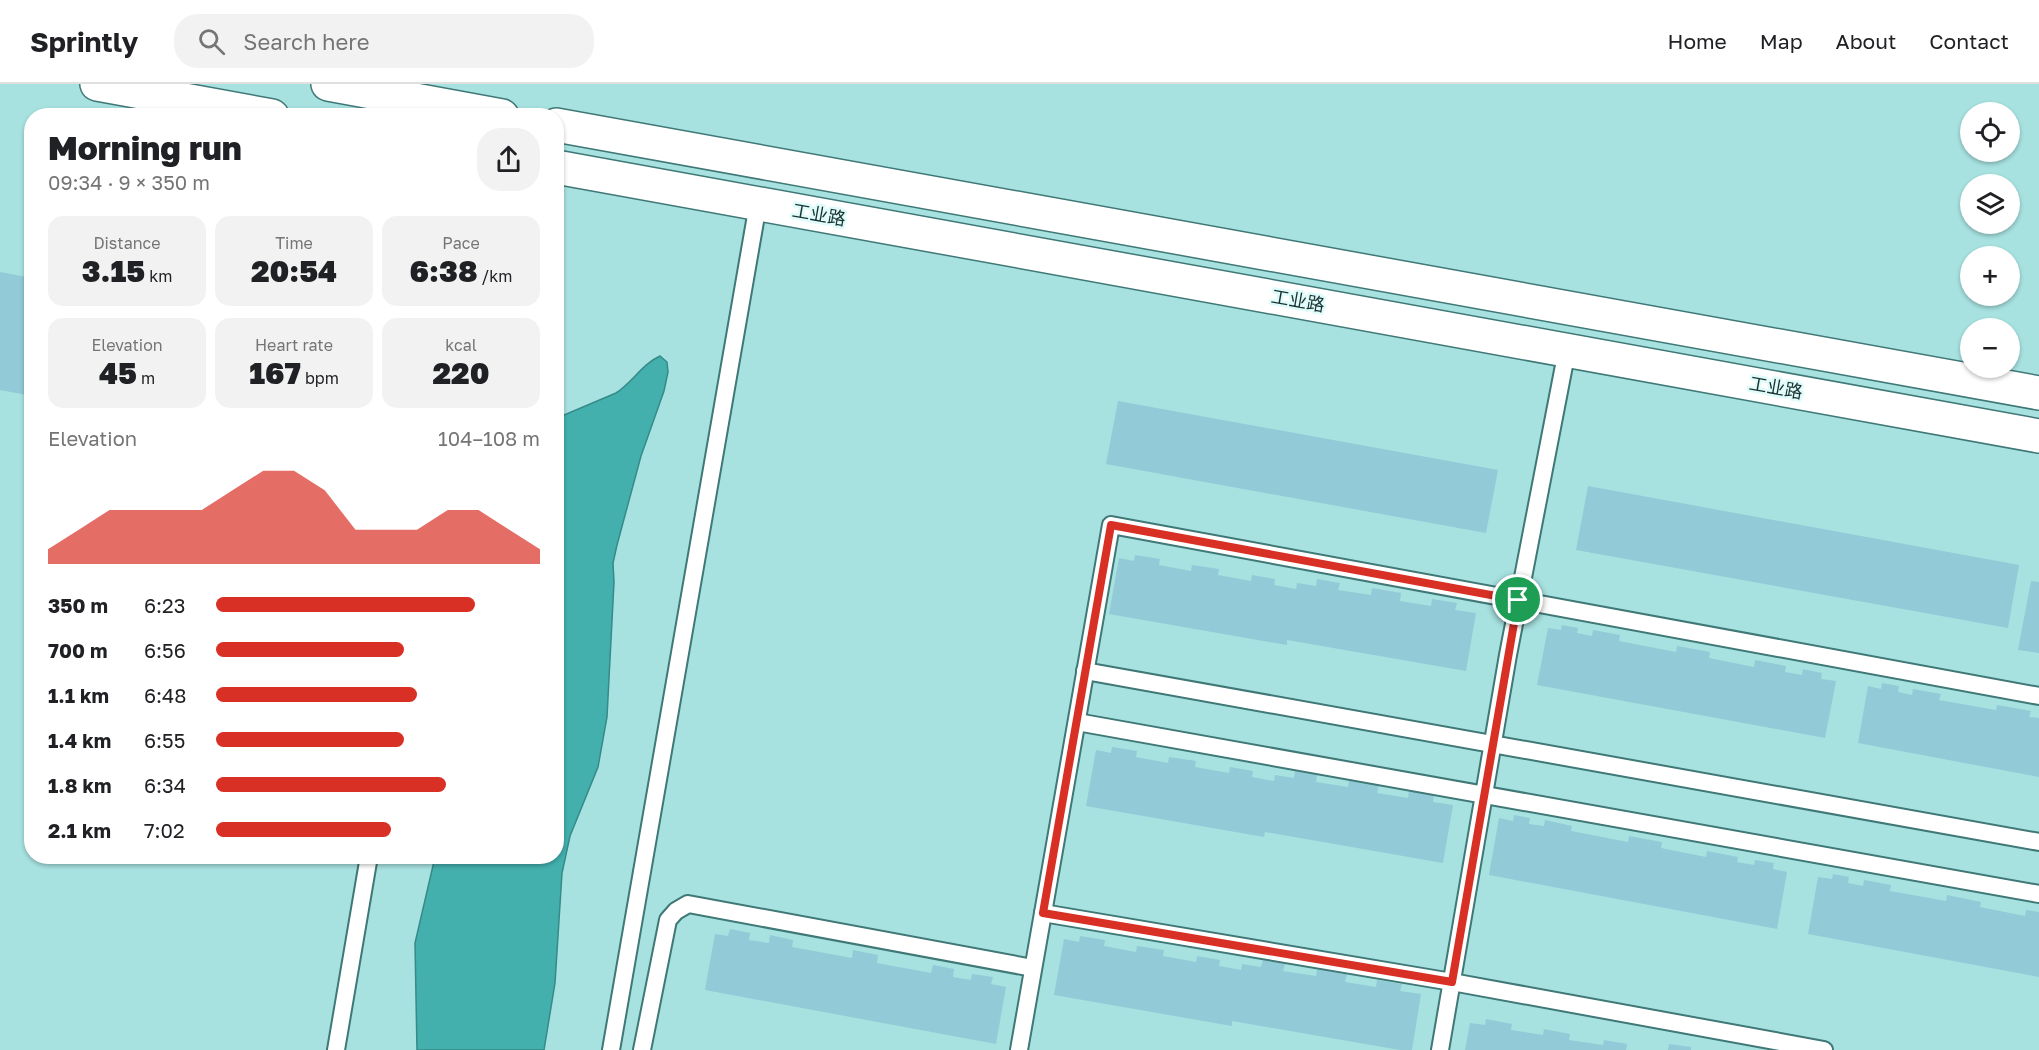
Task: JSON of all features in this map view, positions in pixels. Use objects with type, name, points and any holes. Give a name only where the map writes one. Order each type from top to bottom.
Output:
[{"type":"street","points":[[98,84],[228,108]]},
{"type":"street","points":[[328,84],[458,108]]},
{"type":"street","points":[[564,126],[2039,393]]},
{"type":"street","name":"工业路","points":[[564,168],[2039,436]]},
{"type":"lane","points":[[611,1050],[758,204]]},
{"type":"lane","points":[[1440,1050],[1518,600],[1567,350]]},
{"type":"lane","points":[[1019,1050],[1111,525],[2039,696]]},
{"type":"lane","points":[[1085,671],[2039,842]]},
{"type":"lane","points":[[1077,722],[2039,894]]},
{"type":"lane","points":[[336,1050],[368,864]]},
{"type":"lane","points":[[642,1050],[668,920],[676,911],[688,904],[1033,968]]},
{"type":"lane","points":[[1043,913],[1452,982],[1824,1050]]},
{"type":"water","points":[[660,356],[667,362],[668,372],[664,391],[641,456],[613,563],[607,717],[598,767],[570,836],[564,864],[564,415],[616,393]]},
{"type":"water","points":[[433,864],[564,864],[555,983],[544,1050],[417,1050],[415,943]]},
{"type":"building","points":[[0,272],[24,276],[24,394],[0,390]]},
{"type":"building","points":[[1118,401],[1498,470],[1486,533],[1106,464]]},
{"type":"building","points":[[1588,486],[2019,565],[2008,628],[1576,550]]},
{"type":"building","points":[[1135,555],[1160,559],[1159,565],[1191,571],[1192,565],[1219,569],[1218,575],[1251,581],[1252,575],[1275,579],[1274,585],[1296,589],[1297,583],[1316,586],[1317,579],[1340,583],[1338,590],[1371,595],[1372,588],[1401,593],[1400,601],[1431,606],[1432,599],[1457,603],[1455,610],[1476,613],[1466,671],[1287,640],[1287,645],[1109,614],[1119,558],[1134,561]]},
{"type":"building","points":[[2031,581],[2039,582],[2039,653],[2018,650]]},
{"type":"building","points":[[1562,625],[1578,628],[1577,633],[1592,636],[1593,630],[1620,635],[1619,641],[1676,652],[1677,646],[1710,652],[1709,658],[1754,667],[1755,660],[1786,666],[1785,672],[1802,675],[1803,669],[1822,673],[1821,679],[1836,681],[1825,738],[1537,685],[1548,628],[1561,630]]},
{"type":"building","points":[[1882,683],[1899,686],[1898,692],[1912,695],[1913,689],[1941,694],[1939,700],[1996,710],[1997,705],[2031,711],[2029,717],[2039,718],[2039,777],[1858,743],[1868,686],[1881,689]]},
{"type":"building","points":[[1112,747],[1137,751],[1136,757],[1168,763],[1169,757],[1196,761],[1195,767],[1229,773],[1230,767],[1253,771],[1252,777],[1274,781],[1275,775],[1294,778],[1295,771],[1317,775],[1316,782],[1348,787],[1349,780],[1379,785],[1377,793],[1408,798],[1409,791],[1434,795],[1433,802],[1453,805],[1443,863],[1265,832],[1264,837],[1086,806],[1096,750],[1111,753]]},
{"type":"building","points":[[1514,815],[1530,818],[1529,824],[1544,826],[1545,820],[1572,826],[1571,831],[1628,842],[1629,836],[1662,842],[1661,848],[1706,857],[1707,851],[1738,857],[1737,862],[1754,865],[1755,860],[1774,863],[1773,869],[1787,872],[1777,929],[1489,875],[1499,818],[1513,821]]},
{"type":"building","points":[[1833,874],[1849,877],[1848,883],[1863,886],[1864,880],[1891,885],[1890,891],[1946,901],[1947,895],[1981,902],[1980,907],[2025,916],[2026,910],[2039,912],[2039,977],[1808,934],[1818,877],[1832,879]]},
{"type":"building","points":[[730,929],[750,933],[749,940],[769,943],[770,935],[793,940],[792,947],[852,958],[853,950],[878,955],[877,963],[931,973],[933,965],[954,969],[953,977],[971,980],[972,974],[993,977],[991,984],[1006,987],[996,1044],[705,990],[715,934],[728,936]]},
{"type":"building","points":[[1080,936],[1105,940],[1104,946],[1136,952],[1137,946],[1164,950],[1163,956],[1196,962],[1197,956],[1220,960],[1219,966],[1241,970],[1242,964],[1261,967],[1263,960],[1285,964],[1283,971],[1316,976],[1317,969],[1347,974],[1345,982],[1376,987],[1377,980],[1402,984],[1400,991],[1421,994],[1412,1050],[1400,1050],[1232,1021],[1232,1026],[1054,995],[1064,939],[1079,942]]},
{"type":"building","points":[[1486,1019],[1512,1024],[1511,1030],[1543,1035],[1544,1029],[1570,1034],[1569,1040],[1603,1045],[1604,1040],[1627,1044],[1626,1050],[1465,1050],[1470,1023],[1485,1025]]},
{"type":"building","points":[[1669,1044],[1691,1047],[1691,1050],[1668,1050]]},
{"type":"route","points":[[1111,525],[1518,600],[1452,982],[1043,913],[1111,525]]}]
